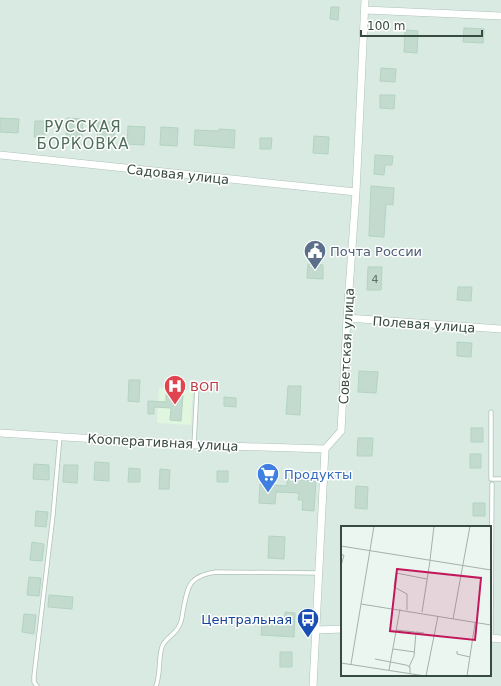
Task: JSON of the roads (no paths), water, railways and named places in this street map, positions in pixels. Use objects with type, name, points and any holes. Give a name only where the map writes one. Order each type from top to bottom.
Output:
[{"type":"street","name":"Советская улица","points":[[326,449],[341,432],[356,192],[365,0]]},
{"type":"street","points":[[365,10],[501,16]]},
{"type":"street","name":"Садовая улица","points":[[0,155],[356,192]]},
{"type":"street","name":"Полевая улица","points":[[347,318],[501,329]]},
{"type":"street","name":"Кооперативная улица","points":[[0,433],[194,445],[326,449]]},
{"type":"street","points":[[313,686],[326,449]]},
{"type":"street","points":[[317,630],[341,630]]},
{"type":"street","points":[[491,638],[501,639]]},
{"type":"lane","points":[[194,445],[197,386]]},
{"type":"lane","points":[[491,412],[492,479],[501,479]]},
{"type":"lane","points":[[37,686],[34,682],[34,676],[53,515],[60,436]]},
{"type":"lane","points":[[491,561],[492,484]]},
{"type":"lane","points":[[156,686],[159,676],[161,649],[164,641],[176,632],[181,624],[187,591],[193,580],[203,574],[216,572],[319,572]]},
{"type":"place","name":"Почта России","points":[[315,270]]},
{"type":"place","name":"ВОП","points":[[175,406]]},
{"type":"place","name":"Продукты","points":[[268,494]]},
{"type":"place","name":"Центральная","points":[[308,638]]},
{"type":"district","name":"РУССКАЯ БОРКОВКА","points":[[83,136]]}]
